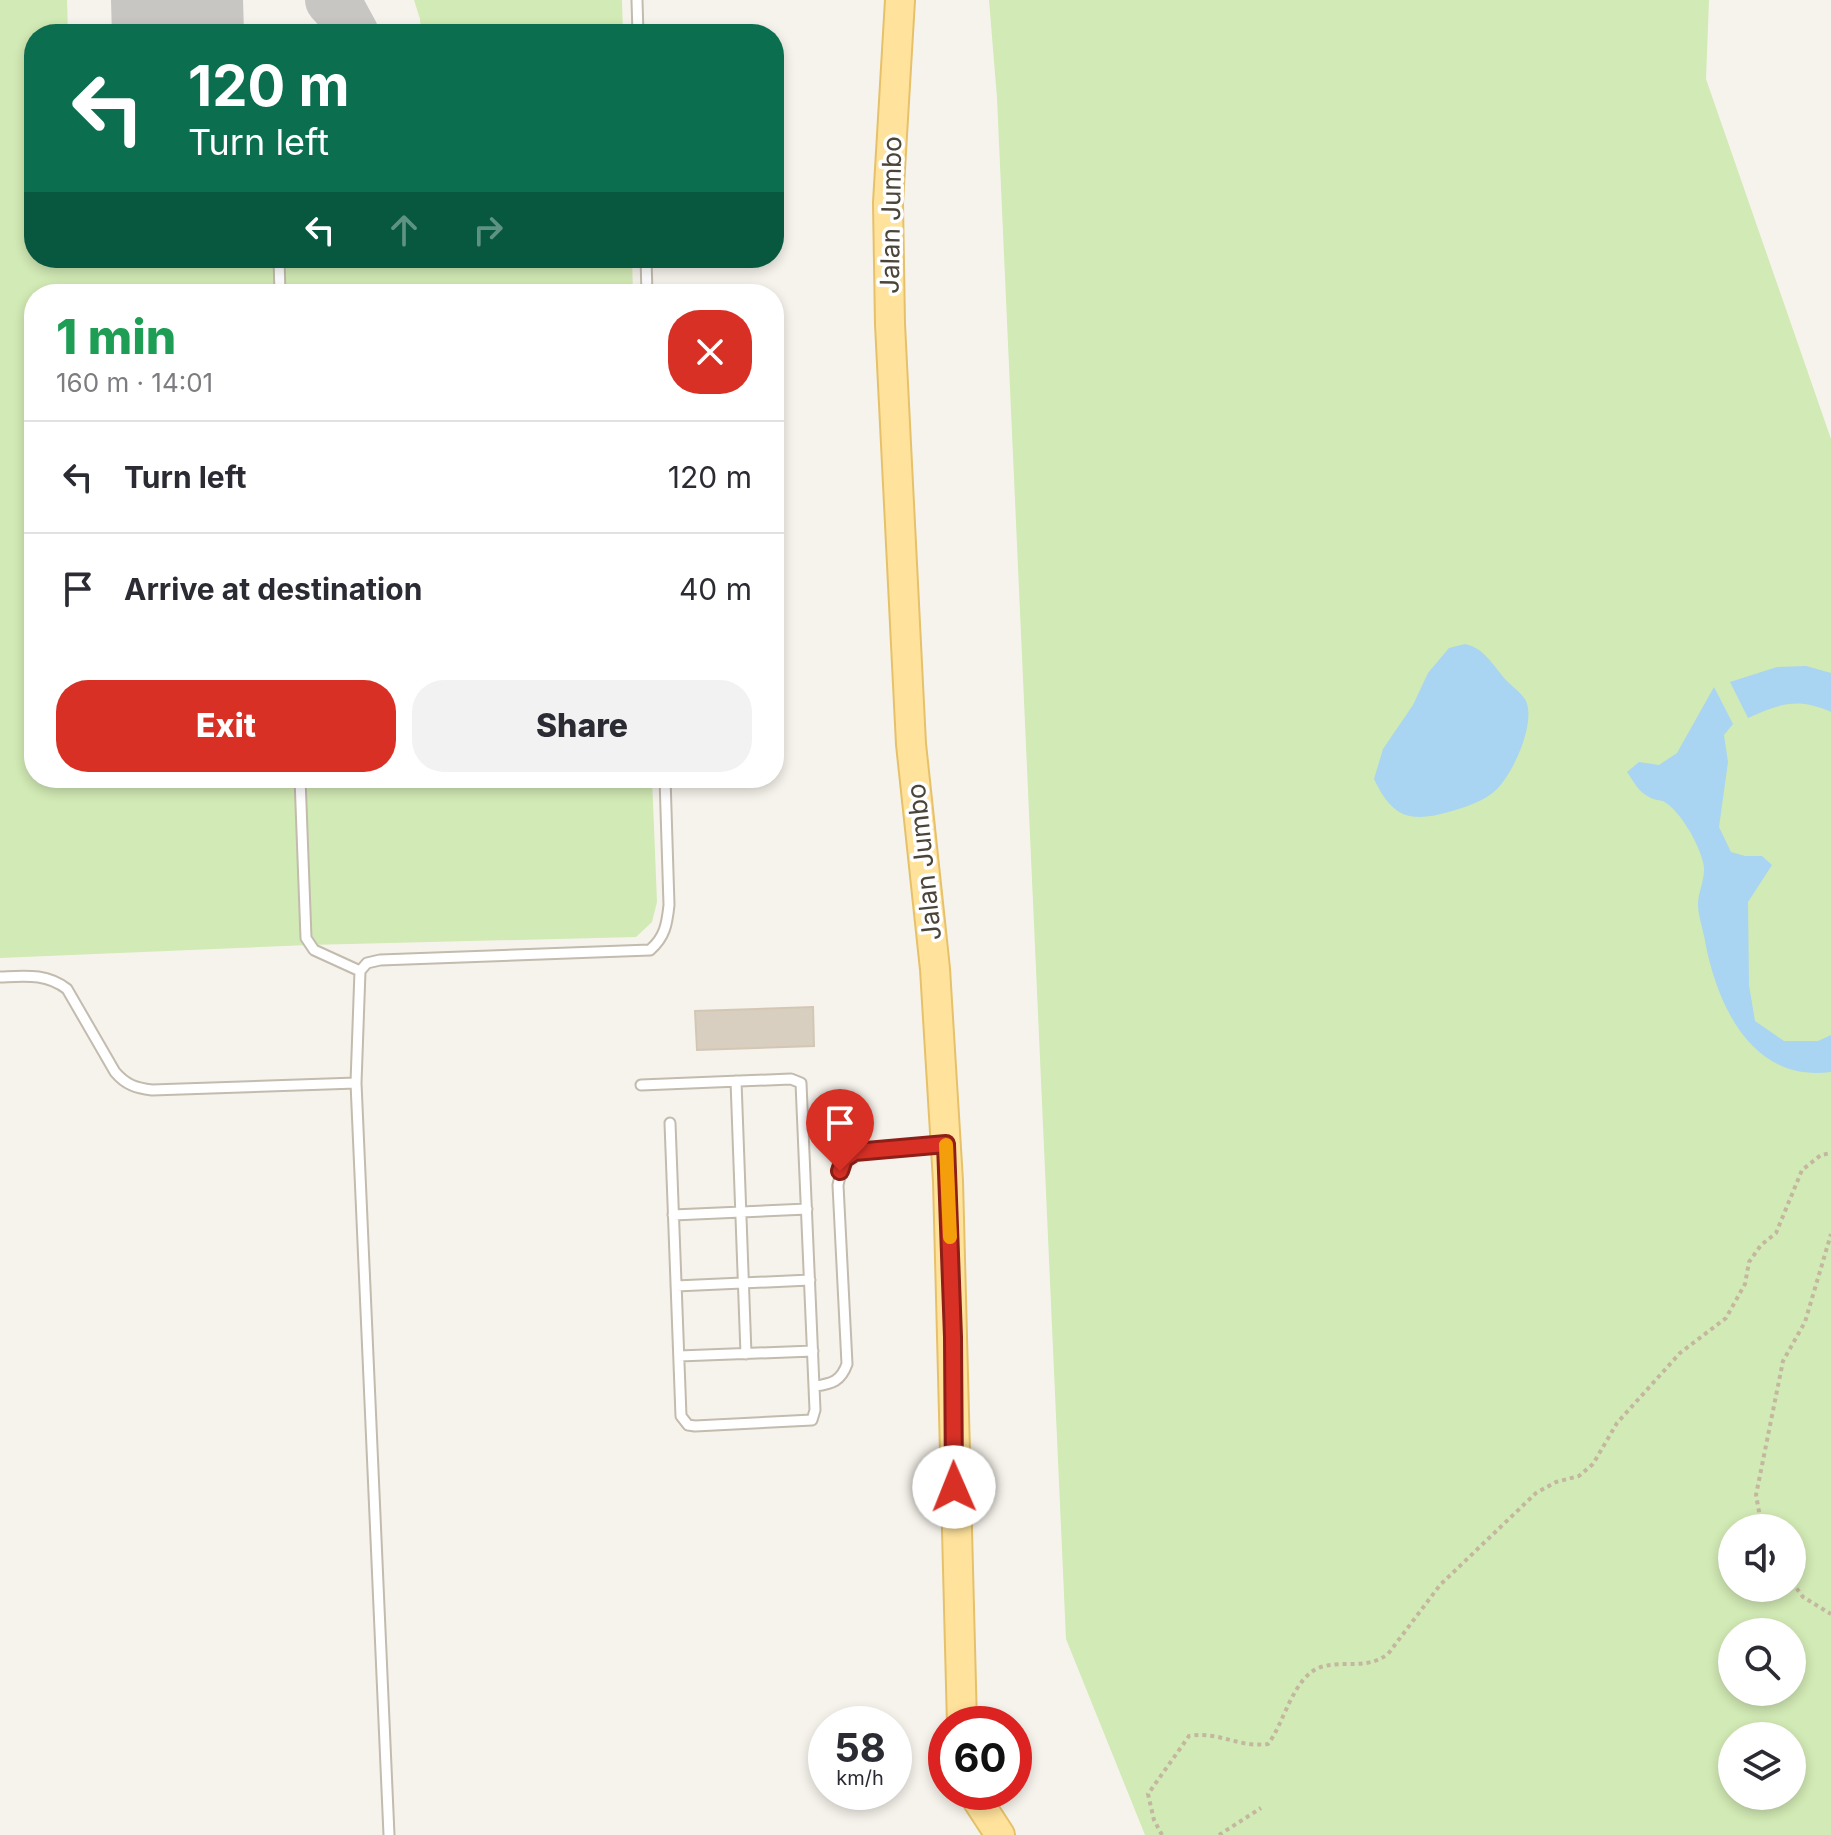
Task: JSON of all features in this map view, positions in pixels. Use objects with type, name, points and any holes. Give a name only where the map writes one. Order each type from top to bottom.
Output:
[{"type":"main road","name":"Jalan Jumbo","points":[[900,0],[888,203],[890,324],[911,744],[935,969],[946,1144],[962,1706]]},
{"type":"main road","points":[[984,1810],[1000,1835]]},
{"type":"lane","points":[[637,0],[638,24]]},
{"type":"lane","points":[[300,788],[306,938],[314,950],[360,971]]},
{"type":"lane","points":[[389,1835],[356,1083],[360,971],[367,963],[380,960],[650,950],[660,941],[667,925],[669,905],[665,788]]},
{"type":"lane","points":[[0,977],[44,976],[67,989],[115,1072],[135,1088],[356,1083]]},
{"type":"lane","points":[[641,1085],[791,1079],[801,1083],[815,1386],[812,1420],[695,1426],[688,1425],[681,1416],[670,1123]]},
{"type":"lane","points":[[736,1081],[746,1354]]},
{"type":"lane","points":[[815,1386],[835,1382],[847,1364],[838,1185],[844,1159],[855,1152],[946,1144]]},
{"type":"lane","points":[[673,1215],[807,1209]]},
{"type":"lane","points":[[676,1286],[810,1280]]},
{"type":"lane","points":[[679,1356],[813,1351]]},
{"type":"path","points":[[1162,1835],[1154,1820],[1148,1794],[1189,1736],[1207,1733],[1252,1746],[1268,1744],[1276,1734],[1288,1702],[1319,1667],[1378,1662],[1388,1654],[1440,1585],[1536,1493],[1556,1482],[1579,1476],[1593,1464],[1617,1423],[1680,1353],[1726,1318],[1745,1284],[1749,1262],[1761,1245],[1776,1233],[1802,1170],[1821,1155],[1831,1153]]},
{"type":"path","points":[[1759,1514],[1756,1495],[1783,1361],[1805,1322],[1831,1234]]},
{"type":"path","points":[[1806,1599],[1831,1614]]},
{"type":"path","points":[[1219,1835],[1261,1808]]},
{"type":"green space","points":[[0,0],[67,0],[68,24],[24,24],[24,268],[632,268],[633,284],[24,284],[24,788],[652,788],[657,902],[652,922],[636,937],[309,945],[0,958]]},
{"type":"green space","points":[[414,0],[622,0],[623,24],[420,24]]},
{"type":"green space","points":[[989,0],[1709,0],[1706,79],[1831,439],[1831,1835],[1145,1835],[1066,1639],[997,98]]},
{"type":"water","points":[[1465,644],[1483,653],[1526,701],[1528,722],[1525,735],[1516,761],[1503,782],[1487,797],[1438,815],[1414,817],[1388,803],[1374,779],[1383,749],[1413,705],[1428,673],[1449,648]]},
{"type":"water","points":[[1806,666],[1831,673],[1831,712],[1819,707],[1788,704],[1748,718],[1730,682],[1777,667]]},
{"type":"water","points":[[1714,687],[1733,724],[1724,735],[1728,762],[1719,827],[1731,852],[1762,856],[1772,865],[1748,902],[1749,985],[1755,1021],[1784,1041],[1818,1041],[1831,1035],[1831,1072],[1803,1072],[1780,1065],[1760,1052],[1743,1035],[1729,1013],[1711,965],[1698,909],[1704,867],[1701,855],[1676,812],[1663,801],[1643,793],[1627,772],[1639,762],[1659,765],[1677,753]]},
{"type":"building","points":[[813,1007],[814,1046],[697,1050],[695,1011]]},
{"type":"taxiway","points":[[145,24],[151,0]]},
{"type":"taxiway","points":[[331,0],[348,24]]},
{"type":"runway","points":[[177,0],[178,24]]},
{"type":"slow traffic","points":[[946,1145],[950,1237]]},
{"type":"route","points":[[840,1171],[844,1159],[855,1152],[946,1144],[953,1337],[954,1487]]}]
